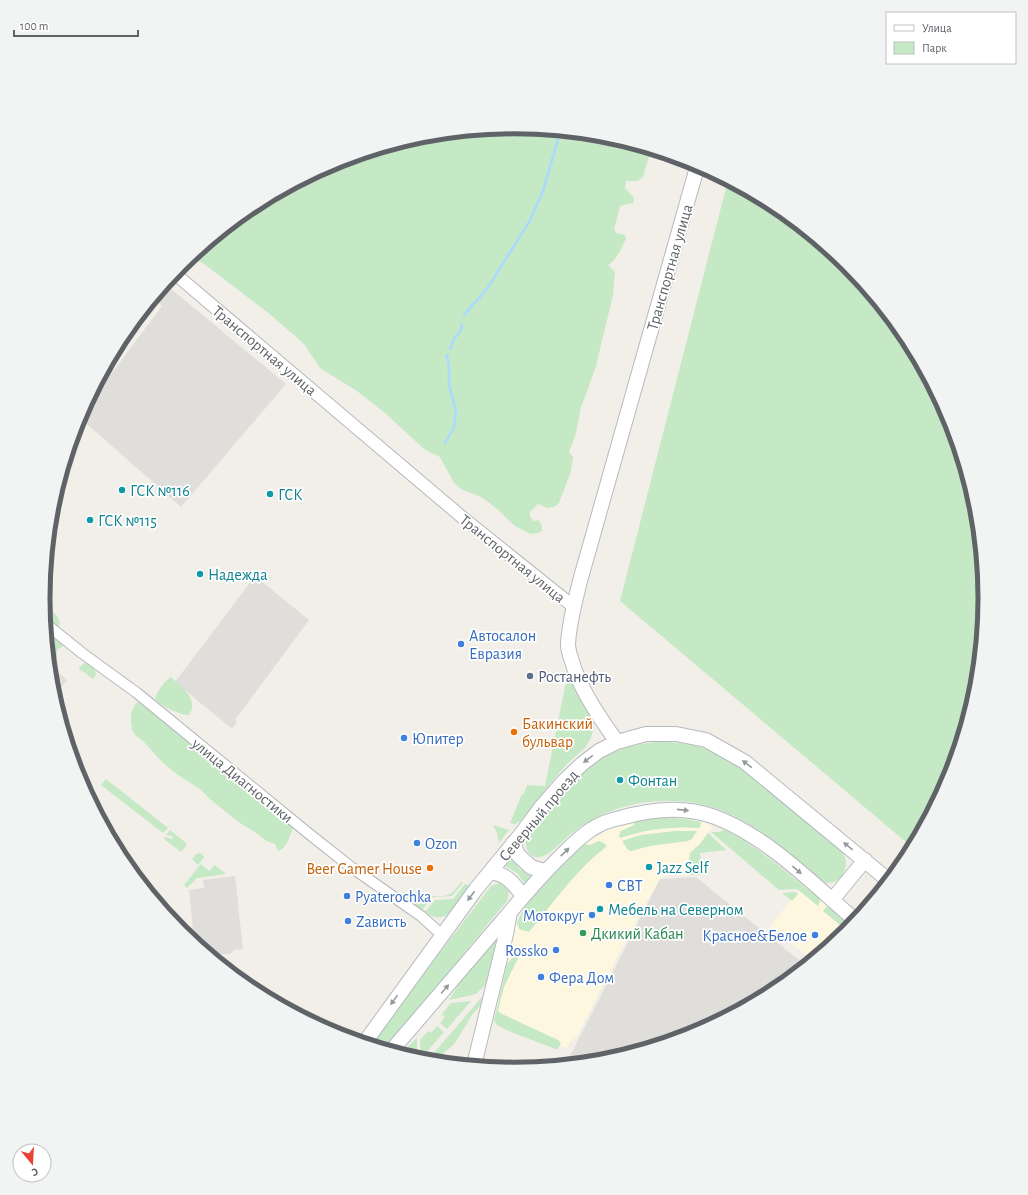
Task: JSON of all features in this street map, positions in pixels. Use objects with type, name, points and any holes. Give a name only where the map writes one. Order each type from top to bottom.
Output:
[{"type":"main road","name":"Транспортная улица","points":[[574,607],[584,566],[696,171]]},
{"type":"main road","points":[[574,607],[568,646],[571,658],[576,673],[588,698],[616,742]]},
{"type":"main road","name":"Северный проезд","points":[[367,1038],[442,935],[542,806],[583,762],[616,742],[646,734],[676,734],[706,740],[745,762],[884,877]]},
{"type":"main road","points":[[395,1046],[544,871],[592,829],[604,822],[635,813],[649,810],[682,810],[713,816],[736,827],[752,836],[784,859],[851,916]]},
{"type":"main road","points":[[513,843],[518,855],[531,867],[544,871]]},
{"type":"main road","points":[[832,900],[865,860]]},
{"type":"main road","points":[[490,872],[506,876],[514,884],[522,896]]},
{"type":"main road","points":[[475,1060],[511,911]]},
{"type":"street","name":"Транспортная улица","points":[[179,277],[463,518],[574,607]]},
{"type":"street","name":"улица Диагностики","points":[[51,628],[137,694],[351,867],[421,916],[442,935]]},
{"type":"shaded area","points":[[169,287],[286,384],[181,507],[84,422],[99,391],[162,306],[157,302]]},
{"type":"shaded area","points":[[255,576],[309,620],[235,720],[237,722],[232,729],[175,682]]},
{"type":"shaded area","points":[[56,670],[67,680],[59,689]]},
{"type":"shaded area","points":[[662,817],[686,819],[713,825],[700,844],[690,853],[690,875],[667,875],[659,880],[576,1038],[571,1040],[567,1049],[560,1045],[558,1049],[555,1049],[497,1025],[490,1017],[511,938],[527,902],[577,850],[593,839],[610,829],[641,820]]},
{"type":"shaded area","points":[[235,876],[243,949],[233,950],[233,953],[219,955],[193,933],[189,890],[204,888],[203,880]]},
{"type":"shaded area","points":[[696,877],[801,962],[772,983],[746,999],[719,1014],[692,1026],[634,1046],[605,1053],[569,1058],[660,879]]},
{"type":"shaded area","points":[[803,886],[846,922],[808,956],[770,926]]},
{"type":"green space","points":[[484,134],[544,134],[605,142],[650,154],[643,177],[638,181],[626,181],[625,188],[634,198],[633,203],[620,206],[614,230],[617,233],[625,235],[626,239],[617,257],[608,265],[615,272],[613,295],[596,366],[581,407],[575,437],[569,452],[573,457],[571,471],[559,503],[554,507],[547,508],[538,504],[530,512],[530,517],[534,521],[539,520],[542,526],[542,531],[538,533],[531,534],[515,526],[483,498],[461,489],[454,483],[440,457],[424,449],[385,413],[357,391],[320,368],[304,344],[271,315],[197,259],[232,229],[282,196],[309,181],[336,169],[394,149],[453,137]]},
{"type":"green space","points":[[727,185],[772,212],[820,249],[842,269],[882,315],[900,340],[930,392],[943,420],[962,477],[974,537],[977,567],[978,598],[974,658],[962,718],[943,775],[916,830],[908,843],[620,601]]},
{"type":"green space","points":[[50,610],[59,619],[59,626],[56,626],[51,622]]},
{"type":"green space","points":[[52,635],[63,645],[57,650],[57,657],[54,659]]},
{"type":"green space","points":[[84,663],[95,669],[96,674],[93,679],[81,670],[80,672],[79,668]]},
{"type":"green space","points":[[171,677],[184,689],[191,699],[192,709],[189,715],[171,710],[155,699],[161,687]]},
{"type":"green space","points":[[573,682],[593,716],[594,726],[591,738],[585,748],[568,763],[553,780],[521,821],[515,824],[510,823],[527,785],[545,786],[565,687],[568,683]]},
{"type":"green space","points":[[140,702],[294,825],[284,847],[278,851],[275,844],[266,841],[258,834],[237,821],[200,789],[178,775],[162,762],[144,742],[135,735],[132,730],[131,713],[136,703]]},
{"type":"green space","points":[[673,742],[707,749],[724,757],[753,776],[843,853],[846,865],[842,876],[833,882],[827,883],[821,881],[769,838],[734,816],[714,808],[694,803],[672,801],[629,805],[608,812],[589,821],[545,856],[535,857],[529,853],[526,840],[529,834],[556,800],[587,769],[604,757],[617,751],[638,745]]},
{"type":"green space","points":[[106,779],[168,828],[163,833],[101,785]]},
{"type":"green space","points":[[662,817],[701,822],[700,828],[680,827],[660,829],[640,832],[620,838],[619,835],[621,831],[634,825],[635,821]]},
{"type":"green space","points":[[493,825],[509,830],[499,843],[497,833]]},
{"type":"green space","points":[[170,830],[186,843],[186,846],[181,852],[164,839],[165,837],[173,838],[172,836],[166,835]]},
{"type":"green space","points":[[725,830],[762,853],[785,870],[818,898],[820,901],[818,906],[797,889],[779,890],[711,832]]},
{"type":"green space","points":[[675,831],[697,831],[692,839],[688,841],[650,846],[631,851],[628,850],[622,841],[641,835]]},
{"type":"green space","points":[[708,833],[726,850],[700,853],[703,875],[690,875],[690,853],[700,844]]},
{"type":"green space","points":[[599,841],[607,846],[575,876],[529,932],[519,929],[517,923],[528,901],[547,878],[585,844],[590,845]]},
{"type":"green space","points":[[200,853],[204,857],[198,865],[192,859],[196,854]]},
{"type":"green space","points":[[510,857],[520,869],[531,876],[525,884],[517,873],[504,865]]},
{"type":"green space","points":[[201,864],[209,871],[215,865],[226,874],[197,878],[187,888],[184,885]]},
{"type":"green space","points":[[461,882],[463,883],[452,896],[432,897],[422,910],[402,895],[405,893],[435,896],[446,895],[450,894]]},
{"type":"green space","points":[[499,883],[504,886],[509,892],[507,901],[389,1044],[373,1040],[491,886]]},
{"type":"green space","points":[[465,884],[468,885],[469,889],[451,912],[445,916],[439,917],[432,916],[425,912],[435,900],[453,899]]},
{"type":"green space","points":[[796,892],[798,894],[792,901],[782,893]]},
{"type":"green space","points":[[826,907],[829,907],[846,922],[842,926],[823,911]]},
{"type":"green space","points":[[495,938],[498,940],[485,985],[476,994],[449,1000],[462,979]]},
{"type":"green space","points":[[522,947],[523,948],[504,987],[498,1010],[500,1013],[558,1040],[561,1043],[558,1049],[506,1030],[497,1025],[494,1020],[507,964]]},
{"type":"green space","points":[[487,991],[486,999],[472,1015],[455,1043],[441,1056],[433,1055]]},
{"type":"green space","points":[[471,1001],[447,1029],[440,1023],[445,1017],[442,1014],[451,1003]]},
{"type":"green space","points":[[437,1026],[444,1032],[425,1053],[421,1052],[420,1040],[428,1031],[431,1033]]},
{"type":"green space","points":[[417,1038],[417,1052],[406,1049]]},
{"type":"waterway","points":[[464,315],[487,289],[529,222],[543,191],[558,139]]},
{"type":"waterway","points":[[450,349],[454,339],[461,330],[462,324]]},
{"type":"waterway","points":[[445,443],[454,427],[456,411],[449,385],[447,355]]},
{"type":"place","name":"ГСК №116","points":[[122,490]]},
{"type":"place","name":"ГСК","points":[[270,494]]},
{"type":"place","name":"ГСК №115","points":[[90,520]]},
{"type":"place","name":"Надежда","points":[[200,574]]},
{"type":"place","name":"Автосалон Евразия","points":[[461,644]]},
{"type":"place","name":"Ростанефть","points":[[530,676]]},
{"type":"place","name":"Бакинский бульвар","points":[[514,732]]},
{"type":"place","name":"Юпитер","points":[[404,738]]},
{"type":"place","name":"Фонтан","points":[[620,780]]},
{"type":"place","name":"Ozon","points":[[417,843]]},
{"type":"place","name":"Jazz Self","points":[[649,867]]},
{"type":"place","name":"Beer Gamer House","points":[[430,868]]},
{"type":"place","name":"СВТ","points":[[609,885]]},
{"type":"place","name":"Pyaterochka","points":[[347,896]]},
{"type":"place","name":"Мебель на Северном","points":[[600,909]]},
{"type":"place","name":"Мотокруг","points":[[592,915]]},
{"type":"place","name":"Zависть","points":[[348,921]]},
{"type":"place","name":"Дкикий Кабан","points":[[583,933]]},
{"type":"place","name":"Красное&Белое","points":[[815,935]]},
{"type":"place","name":"Rossko","points":[[556,950]]},
{"type":"place","name":"Фера Дом","points":[[541,977]]}]
